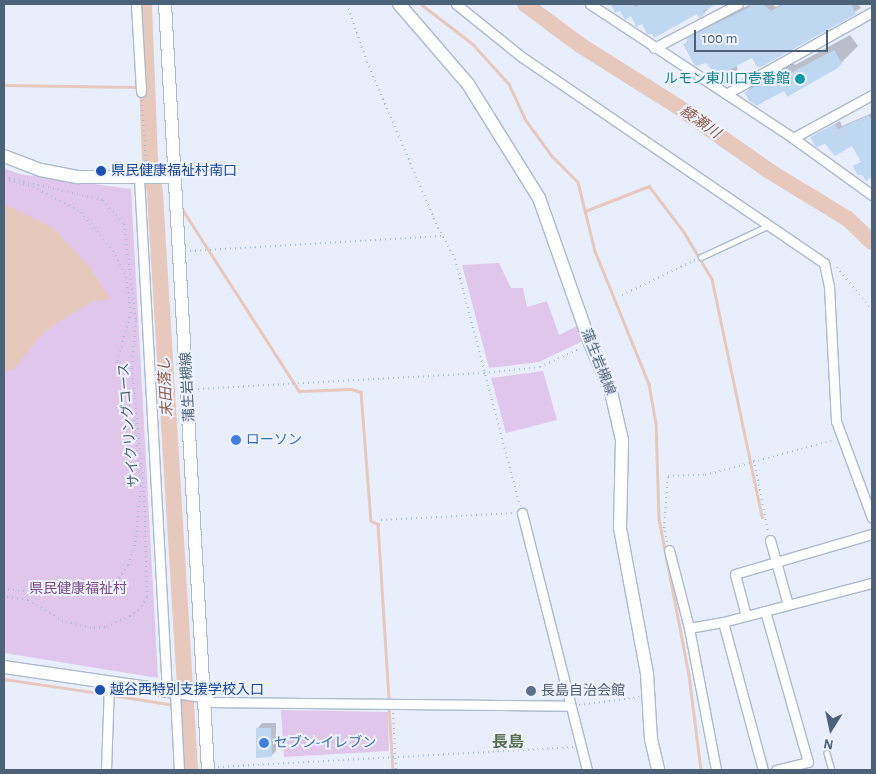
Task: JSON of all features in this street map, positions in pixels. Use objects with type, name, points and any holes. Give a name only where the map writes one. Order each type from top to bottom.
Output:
[{"type":"main road","name":"蒲生岩槻線","points":[[165,4],[208,769]]},
{"type":"main road","name":"蒲生岩槻線","points":[[399,4],[468,84],[539,198],[590,343],[611,392],[622,440],[620,528],[649,696],[651,739],[658,770]]},
{"type":"main road","points":[[4,156],[61,174],[174,178]]},
{"type":"main road","points":[[4,667],[204,696]]},
{"type":"street","points":[[136,4],[142,92]]},
{"type":"street","points":[[456,4],[522,57],[771,225],[824,263],[829,287],[836,421],[872,518]]},
{"type":"street","points":[[590,4],[870,189]]},
{"type":"street","points":[[654,48],[738,4]]},
{"type":"street","points":[[726,94],[872,12]]},
{"type":"street","points":[[793,138],[872,95]]},
{"type":"street","points":[[142,178],[171,691],[179,770]]},
{"type":"street","points":[[522,513],[569,706],[587,770]]},
{"type":"street","points":[[746,616],[735,574],[872,534]]},
{"type":"street","points":[[770,540],[788,605]]},
{"type":"street","points":[[669,550],[689,628],[716,770]]},
{"type":"street","points":[[689,628],[724,622],[872,583]]},
{"type":"street","points":[[765,611],[808,762],[776,770]]},
{"type":"street","points":[[724,622],[763,770]]},
{"type":"street","points":[[106,770],[109,683]]},
{"type":"street","points":[[204,696],[212,702],[389,706],[569,706]]},
{"type":"lane","points":[[701,256],[771,225]]},
{"type":"lane","points":[[827,753],[832,770]]},
{"type":"path","points":[[347,4],[367,62],[442,236],[455,259],[522,513],[381,520]]},
{"type":"path","points":[[142,92],[142,178]]},
{"type":"path","points":[[4,178],[34,187],[81,212],[113,251],[124,271],[130,286],[131,312],[117,362],[134,420],[141,486],[135,546],[128,564],[114,584],[96,593],[74,596],[4,589]]},
{"type":"path","name":"サイクリングコース","points":[[4,178],[103,200],[124,224],[136,321],[132,368],[144,491],[147,597],[139,610],[130,616],[105,627],[91,628],[63,621],[28,600],[4,596]]},
{"type":"path","points":[[179,252],[442,236]]},
{"type":"path","points":[[622,295],[701,256]]},
{"type":"path","points":[[838,267],[872,310]]},
{"type":"path","points":[[188,390],[484,374],[540,367],[590,343]]},
{"type":"path","points":[[669,550],[664,528],[668,476],[704,475],[841,438]]},
{"type":"path","points":[[754,460],[770,540]]},
{"type":"path","points":[[569,706],[649,696]]},
{"type":"path","points":[[389,706],[396,770]]},
{"type":"path","points":[[208,769],[395,756],[580,747]]},
{"type":"green space","name":"県民健康福祉村","points":[[4,168],[19,174],[131,189],[158,678],[4,653]]},
{"type":"green space","points":[[499,263],[511,288],[523,288],[527,307],[547,301],[559,335],[577,326],[583,341],[539,362],[489,368],[462,265]]},
{"type":"green space","points":[[543,371],[557,420],[506,433],[491,378]]},
{"type":"green space","points":[[281,710],[388,712],[389,751],[284,757]]},
{"type":"shaded area","points":[[4,204],[53,228],[88,265],[110,299],[94,301],[66,317],[42,334],[13,370],[4,371]]},
{"type":"building","points":[[611,4],[634,4],[635,7],[642,4],[717,4],[703,11],[705,14],[699,18],[697,14],[654,38],[652,34],[647,34],[642,24],[636,27],[631,16],[625,20],[620,11],[615,13]]},
{"type":"building","points":[[748,4],[763,4],[771,11],[784,4],[851,4],[856,14],[761,67],[756,66],[752,58],[731,69],[734,75],[721,82],[706,63],[695,66],[683,44],[688,42],[686,38],[750,7]]},
{"type":"building","name":"ルモン東川口壱番館","points":[[834,50],[842,63],[838,68],[787,97],[784,91],[756,106],[744,93],[773,75],[778,80]]},
{"type":"building","points":[[869,115],[872,121],[872,177],[866,181],[862,174],[858,176],[853,166],[861,162],[852,146],[835,156],[825,144],[816,147],[810,137],[835,124],[838,129]]},
{"type":"building","name":"セブン-イレブン","points":[[256,728],[271,728],[272,757],[256,758]]},
{"type":"waterway","name":"末田落し","points":[[144,4],[150,158],[155,194],[190,770]]},
{"type":"waterway","points":[[421,4],[473,44],[509,84],[525,119],[552,156],[578,182],[595,251],[649,384],[656,422],[659,519],[689,675],[701,770]]},
{"type":"waterway","name":"綾瀬川","points":[[525,4],[580,45],[677,106],[769,171],[848,219],[872,242]]},
{"type":"waterway","points":[[4,85],[138,87]]},
{"type":"waterway","name":"末田落し","points":[[150,158],[159,173]]},
{"type":"waterway","points":[[585,211],[649,186],[684,232],[712,279],[762,517]]},
{"type":"waterway","points":[[181,207],[299,391],[351,389],[361,392],[371,521],[378,524],[389,701]]},
{"type":"waterway","points":[[4,679],[106,694]]},
{"type":"waterway","points":[[112,695],[173,705]]},
{"type":"waterway","name":"末田落し","points":[[178,706],[186,708]]},
{"type":"waterway","points":[[389,707],[393,770]]},
{"type":"place","name":"ルモン東川口壱番館","points":[[800,79]]},
{"type":"place","name":"県民健康福祉村南口","points":[[101,171]]},
{"type":"place","name":"ローソン","points":[[236,440]]},
{"type":"place","name":"越谷西特別支援学校入口","points":[[100,690]]},
{"type":"place","name":"長島自治会館","points":[[531,691]]},
{"type":"place","name":"セブン-イレブン","points":[[264,743]]},
{"type":"district","name":"長島","points":[[508,742]]}]
